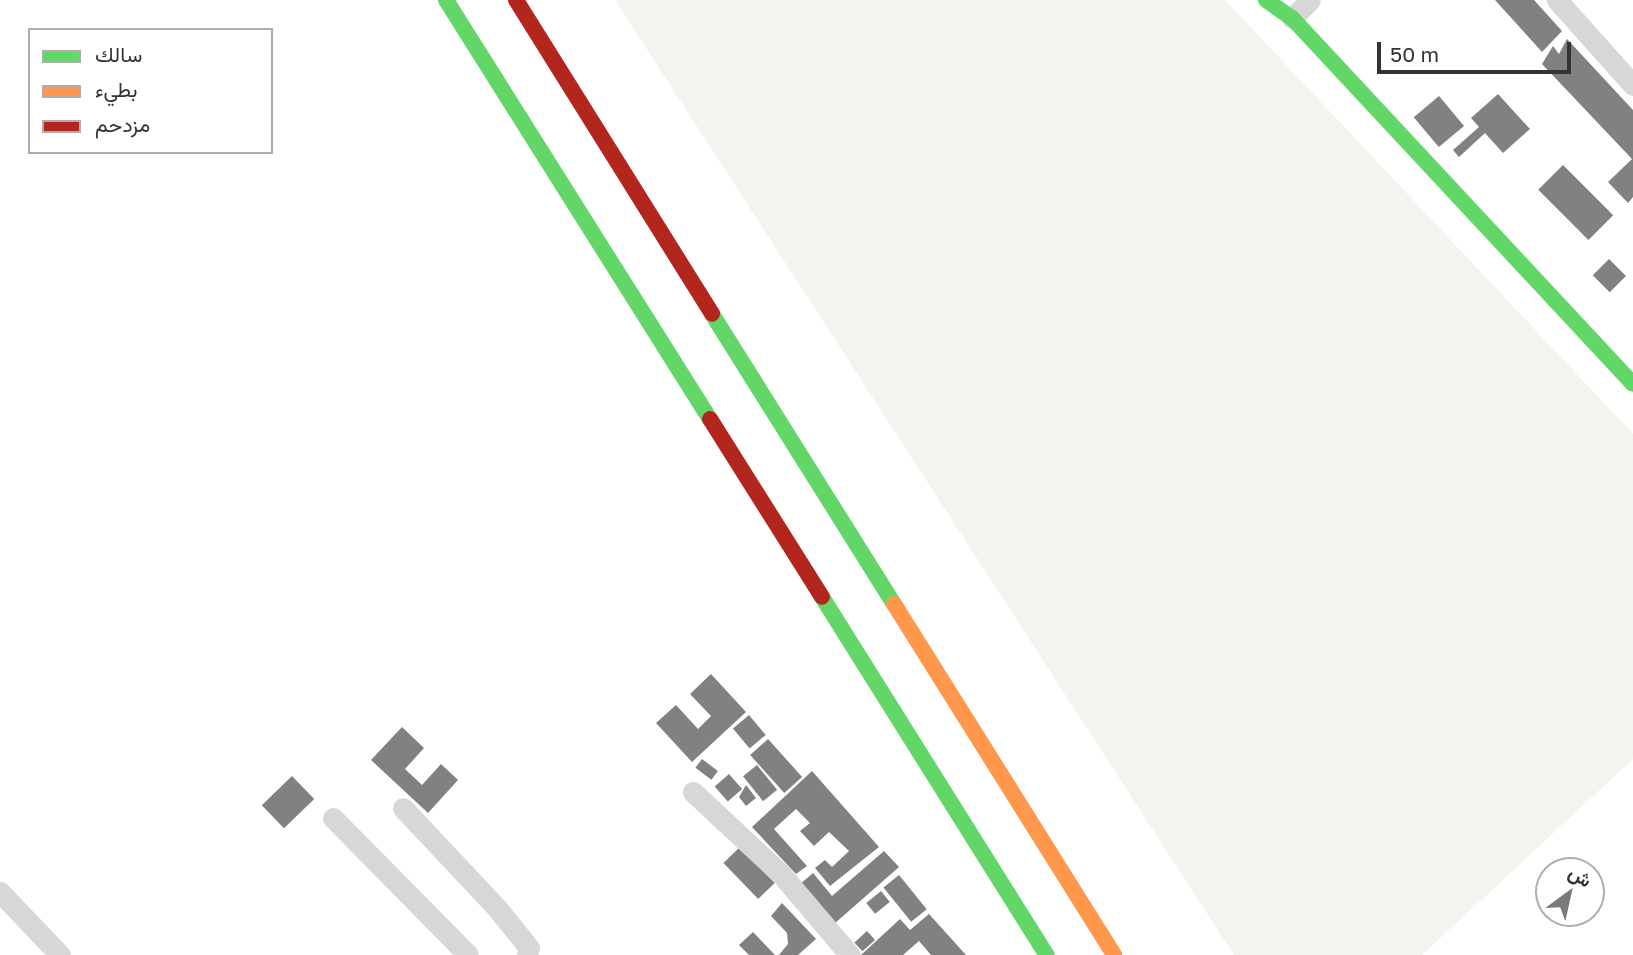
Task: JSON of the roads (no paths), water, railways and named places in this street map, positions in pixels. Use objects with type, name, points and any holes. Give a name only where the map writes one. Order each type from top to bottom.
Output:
[{"type":"main road","points":[[446,0],[1047,955]]},
{"type":"main road","points":[[516,0],[1114,955]]},
{"type":"main road","points":[[1266,0],[1292,18],[1633,384]]},
{"type":"street","points":[[1292,18],[1310,0]]},
{"type":"street","points":[[1557,0],[1633,85]]},
{"type":"street","points":[[692,792],[781,874],[850,955]]},
{"type":"street","points":[[403,808],[497,908],[529,948],[527,955]]},
{"type":"street","points":[[333,818],[468,955]]},
{"type":"street","points":[[0,892],[60,955]]}]
